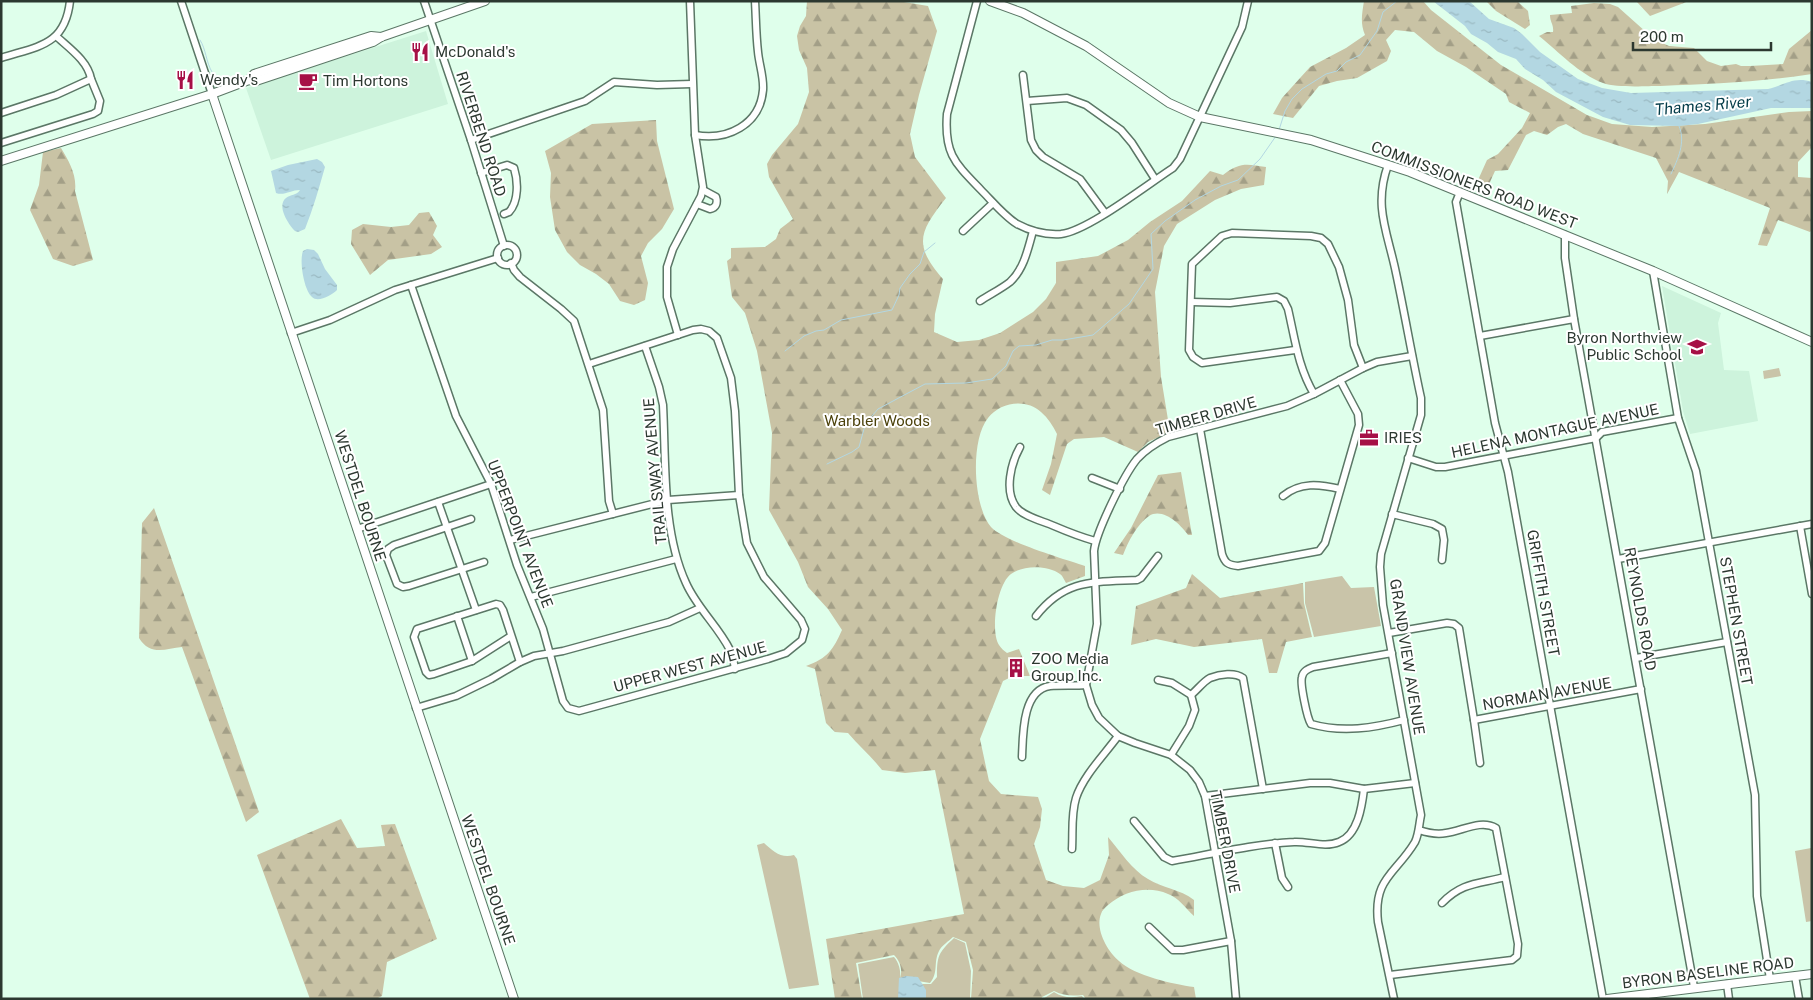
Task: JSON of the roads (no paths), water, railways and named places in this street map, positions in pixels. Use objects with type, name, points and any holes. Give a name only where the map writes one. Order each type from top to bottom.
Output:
[{"type":"main road","points":[[1,161],[212,94],[248,80],[254,74],[263,71],[371,36],[381,36],[485,1]]},
{"type":"main road","name":"COMMISSIONERS ROAD WEST","points":[[990,1],[1023,13],[1086,46],[1169,103],[1200,117],[1311,140],[1388,165],[1460,192],[1653,271],[1812,342]]},
{"type":"main road","name":"WESTDEL BOURNE","points":[[212,94],[514,999]]},
{"type":"main road","name":"BYRON BASELINE ROAD","points":[[1608,999],[1812,974]]},
{"type":"street","points":[[1,58],[47,43],[56,36],[65,24],[70,1]]},
{"type":"street","name":"WESTDEL BOURNE","points":[[181,1],[212,94]]},
{"type":"street","name":"RIVERBEND ROAD","points":[[424,1],[471,140],[504,246]]},
{"type":"street","points":[[678,335],[667,297],[667,267],[672,249],[697,204],[702,190],[695,135],[690,1]]},
{"type":"street","points":[[695,135],[714,136],[732,133],[750,121],[757,111],[763,89],[755,1]]},
{"type":"street","points":[[976,1],[946,114],[945,131],[948,150],[959,167],[993,203],[1016,223],[1032,231],[1061,234],[1075,230],[1105,213],[1173,168],[1180,159],[1242,27],[1248,1]]},
{"type":"street","points":[[1,143],[98,112],[100,102],[89,70],[56,36]]},
{"type":"street","points":[[1024,75],[1031,140],[1036,150],[1043,157],[1080,179],[1105,213]]},
{"type":"street","points":[[1,113],[56,95],[91,79]]},
{"type":"street","points":[[471,140],[585,101],[614,82],[657,85],[692,84]]},
{"type":"street","points":[[1027,101],[1067,98],[1086,105],[1121,130],[1132,143],[1155,179]]},
{"type":"street","points":[[481,173],[507,164],[514,168],[517,184],[512,209],[504,214]]},
{"type":"street","name":"GRAND VIEW AVENUE","points":[[1388,165],[1381,192],[1382,217],[1396,271],[1421,398],[1421,415],[1381,554],[1380,568],[1383,605],[1420,815],[1419,830]]},
{"type":"street","points":[[697,204],[710,209],[716,207],[716,197],[702,190]]},
{"type":"street","name":"GRIFFITH STREET","points":[[1460,192],[1456,202],[1495,423],[1508,472],[1603,999]]},
{"type":"street","points":[[964,231],[993,203]]},
{"type":"street","points":[[980,301],[1009,283],[1015,276],[1025,259],[1032,231]]},
{"type":"street","points":[[1295,350],[1202,362],[1193,357],[1189,350],[1192,264],[1222,236],[1232,233],[1311,236],[1321,238],[1328,244],[1339,267],[1348,300],[1354,346],[1363,368]]},
{"type":"street","name":"REYNOLDS ROAD","points":[[1564,236],[1564,258],[1574,319],[1694,987]]},
{"type":"street","points":[[504,246],[510,246],[516,250],[516,258],[511,263],[503,264],[498,258],[499,250],[504,246]]},
{"type":"street","points":[[291,333],[330,320],[395,290],[498,258]]},
{"type":"street","points":[[511,263],[520,277],[574,321],[603,410],[609,501],[613,514]]},
{"type":"street","name":"STEPHEN STREET","points":[[1653,271],[1678,418],[1696,471],[1755,795],[1757,896],[1770,979]]},
{"type":"street","name":"UPPERPOINT AVENUE","points":[[411,285],[456,416],[491,484],[517,565],[543,628],[550,653]]},
{"type":"street","points":[[1192,302],[1224,304],[1277,297],[1284,302],[1288,309],[1295,350],[1305,380],[1314,394]]},
{"type":"street","points":[[1480,336],[1574,319]]},
{"type":"street","name":"UPPER WEST AVENUE","points":[[550,653],[563,701],[568,708],[578,711],[735,669],[786,653],[802,640],[805,629],[801,620],[764,577],[748,543],[739,496],[732,386],[717,338],[709,331],[701,328],[589,364]]},
{"type":"street","name":"TRAILSWAY AVENUE","points":[[645,346],[664,405],[670,529],[676,558],[686,584],[730,651],[735,669]]},
{"type":"street","name":"TIMBER DRIVE","points":[[1236,999],[1231,941],[1205,796],[1199,782],[1190,770],[1171,754],[1118,736],[1099,718],[1092,705],[1086,686],[1097,624],[1095,541],[1136,460],[1152,445],[1168,437],[1287,406],[1378,362],[1412,356]]},
{"type":"street","points":[[1200,429],[1225,562],[1230,566],[1238,566],[1319,551],[1325,543],[1359,425],[1358,414],[1340,380]]},
{"type":"street","name":"HELENA MONTAGUE AVENUE","points":[[1408,458],[1436,467],[1596,438],[1602,432],[1678,418]]},
{"type":"street","points":[[1020,447],[1010,477],[1010,495],[1016,508],[1025,514],[1081,538],[1095,541]]},
{"type":"street","points":[[1092,478],[1120,489]]},
{"type":"street","points":[[356,529],[491,484]]},
{"type":"street","points":[[1283,496],[1291,489],[1304,486],[1322,484],[1340,489]]},
{"type":"street","points":[[510,540],[668,500],[739,496]]},
{"type":"street","points":[[438,502],[476,610]]},
{"type":"street","points":[[1392,514],[1433,524],[1442,529],[1444,540],[1442,560]]},
{"type":"street","points":[[471,519],[394,545],[388,549],[386,555],[397,584],[403,587],[484,562]]},
{"type":"street","points":[[1618,559],[1812,524]]},
{"type":"street","points":[[1800,526],[1812,594]]},
{"type":"street","points":[[1036,616],[1044,606],[1064,591],[1079,584],[1137,580],[1144,575],[1158,556]]},
{"type":"street","points":[[531,597],[676,558]]},
{"type":"street","points":[[511,636],[472,661],[434,674],[426,672],[414,637],[418,629],[496,604],[500,605],[511,636],[520,662]]},
{"type":"street","points":[[416,708],[456,696],[534,656],[669,622],[700,608]]},
{"type":"street","points":[[457,616],[472,661]]},
{"type":"street","name":"NORMAN AVENUE","points":[[1389,633],[1447,623],[1454,624],[1459,628],[1474,720],[1641,689]]},
{"type":"street","points":[[1636,658],[1727,642]]},
{"type":"street","points":[[1392,653],[1313,667],[1306,671],[1301,678],[1307,718],[1311,724],[1321,727],[1360,729],[1404,720]]},
{"type":"street","points":[[1191,695],[1209,678],[1230,674],[1238,674],[1243,678],[1263,789]]},
{"type":"street","points":[[1158,680],[1172,683],[1191,695],[1195,710],[1189,726],[1171,754]]},
{"type":"street","points":[[1022,757],[1027,708],[1032,697],[1039,689],[1050,686],[1086,686]]},
{"type":"street","points":[[1474,720],[1480,763]]},
{"type":"street","points":[[1072,849],[1076,797],[1085,780],[1118,736]]},
{"type":"street","points":[[1205,796],[1330,783],[1364,789],[1414,783]]},
{"type":"street","points":[[1134,821],[1164,857],[1172,861],[1275,843],[1296,841],[1313,844],[1339,843],[1356,826],[1362,808],[1364,789]]},
{"type":"street","points":[[1390,975],[1512,960],[1517,956],[1518,944],[1496,828],[1490,824],[1483,824],[1446,833],[1430,834],[1419,830],[1415,841],[1380,890],[1377,908],[1378,922],[1394,999]]},
{"type":"street","points":[[1275,843],[1282,878],[1288,887]]},
{"type":"street","points":[[1442,903],[1450,895],[1467,885],[1505,877]]},
{"type":"street","points":[[1149,927],[1172,950],[1183,950],[1231,941]]},
{"type":"street","points":[[1795,976],[1799,999]]},
{"type":"street","points":[[1727,984],[1730,999]]},
{"type":"water","name":"Thames River","points":[[1433,1],[1469,1],[1489,19],[1514,28],[1540,52],[1578,79],[1602,88],[1631,93],[1768,89],[1795,81],[1806,80],[1812,82],[1812,108],[1771,108],[1698,124],[1679,126],[1630,125],[1603,117],[1556,92],[1543,80],[1525,69],[1516,59],[1498,52],[1471,34],[1465,26]]},
{"type":"water","points":[[317,159],[325,167],[305,229],[298,232],[295,231],[287,220],[282,206],[286,198],[300,190],[282,194],[276,193],[271,171],[288,165]]},
{"type":"water","points":[[307,249],[314,250],[318,254],[325,269],[337,285],[337,290],[325,298],[315,299],[307,288],[303,275],[302,256],[303,251]]},
{"type":"water","points":[[906,976],[918,977],[926,990],[926,999],[898,999],[899,978]]},
{"type":"waterway","points":[[1279,130],[1285,111],[1292,99],[1302,89],[1326,74],[1337,71],[1346,62],[1360,55],[1377,31],[1383,12],[1397,1]]},
{"type":"waterway","points":[[200,40],[210,68],[221,86]]},
{"type":"waterway","points":[[1671,174],[1681,144],[1682,138],[1679,126]]},
{"type":"waterway","points":[[827,464],[859,447],[864,429],[878,409],[925,384],[966,383],[992,379],[1006,366],[1013,351],[1019,346],[1036,345],[1052,340],[1093,335],[1129,304],[1153,269],[1151,234],[1165,221],[1195,200],[1221,186],[1238,180],[1260,159],[1276,136]]},
{"type":"waterway","points":[[785,351],[804,336],[824,330],[841,320],[892,310],[900,288],[920,264],[924,252],[935,243]]},
{"type":"place","name":"McDonald's","points":[[420,52]]},
{"type":"place","name":"Wendy's","points":[[185,80]]},
{"type":"place","name":"Tim Hortons","points":[[308,81]]},
{"type":"place","name":"Byron Northview Public School","points":[[1697,347]]},
{"type":"place","name":"IRIES","points":[[1369,438]]},
{"type":"place","name":"ZOO Media Group Inc.","points":[[1016,668]]},
{"type":"park label","name":"Warbler Woods","points":[[877,421]]}]
